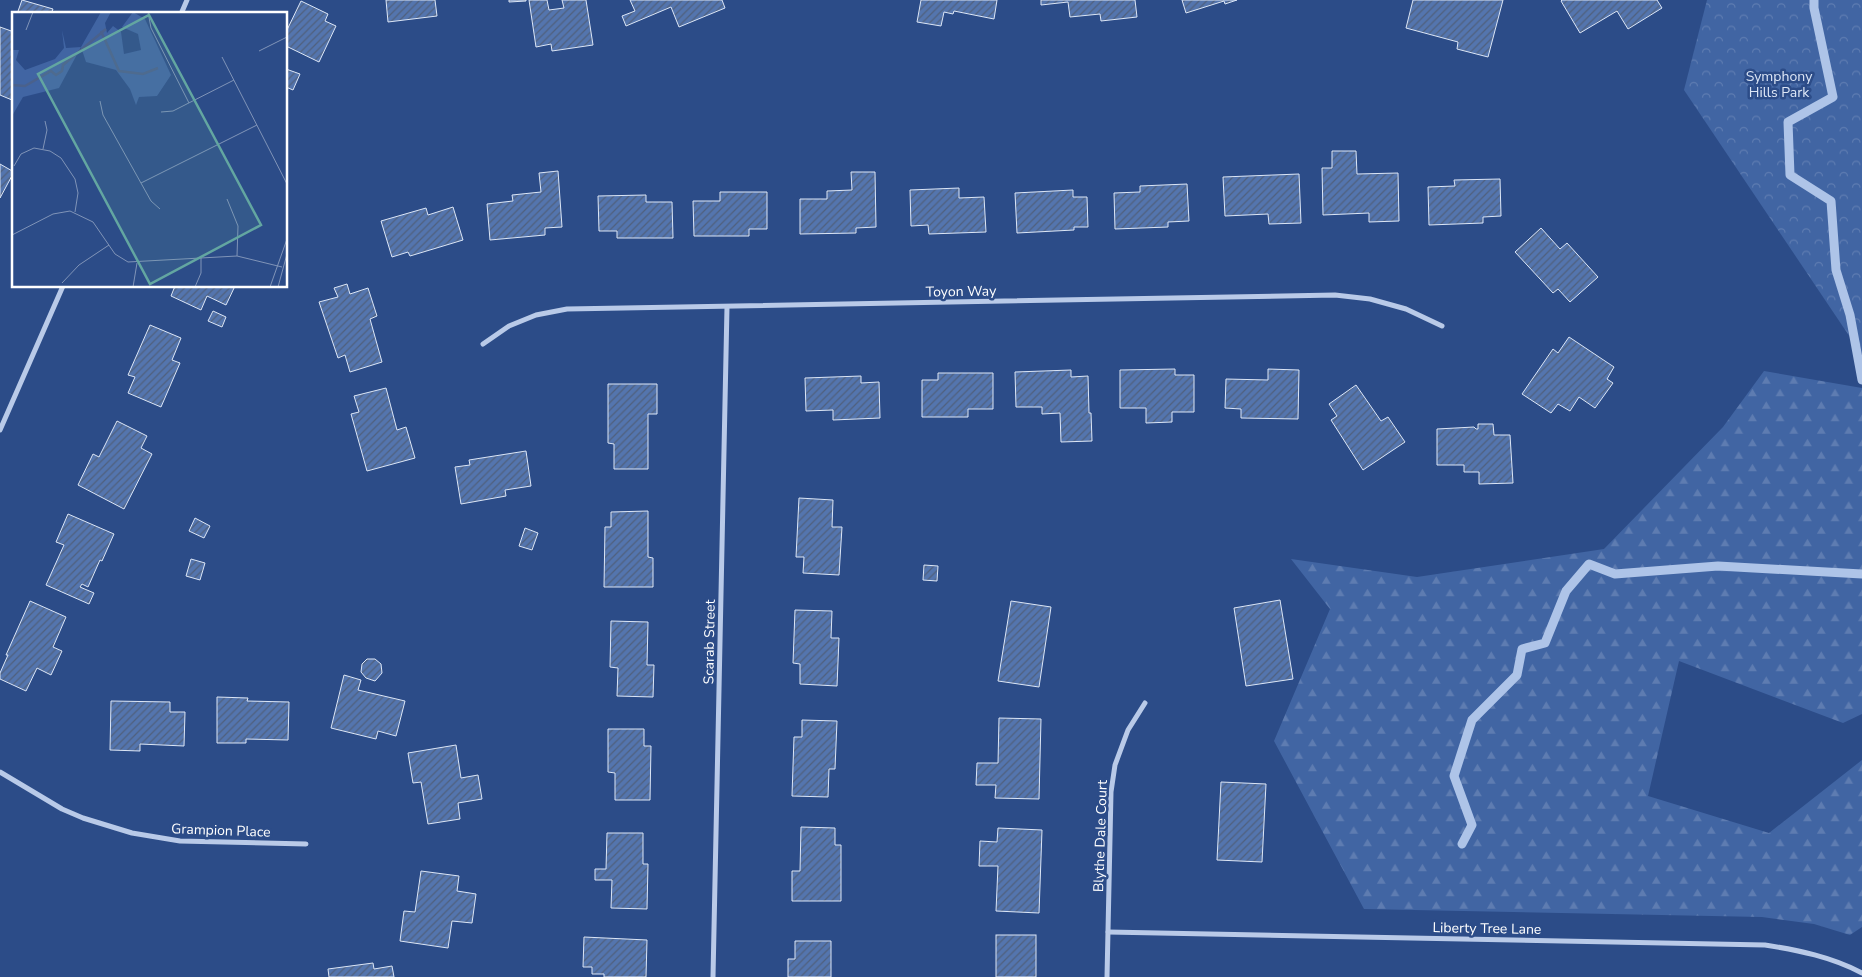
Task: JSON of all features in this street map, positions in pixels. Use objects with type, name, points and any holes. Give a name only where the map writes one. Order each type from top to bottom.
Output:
[{"type":"street","points":[[182,12],[187,0]]},
{"type":"street","points":[[0,430],[62,288]]},
{"type":"street","name":"Toyon Way","points":[[483,344],[518,322],[536,315],[567,309],[1334,295],[1370,299],[1406,309],[1442,326]]},
{"type":"street","name":"Scarab Street","points":[[713,977],[727,307]]},
{"type":"street","name":"Blythe Dale Court","points":[[1107,977],[1111,792],[1115,765],[1128,730],[1145,703]]},
{"type":"street","name":"Grampion Place","points":[[0,772],[62,809],[83,818],[132,833],[180,841],[306,844]]},
{"type":"street","name":"Liberty Tree Lane","points":[[1108,932],[1765,945],[1806,952],[1851,967],[1862,973]]},
{"type":"green space","name":"Symphony Hills Park","points":[[1707,0],[1862,0],[1862,355],[1684,90]]},
{"type":"green space","points":[[1764,371],[1862,388],[1862,714],[1843,723],[1679,661],[1648,796],[1769,833],[1862,760],[1862,927],[1850,935],[1814,924],[1762,917],[1364,909],[1274,741],[1330,609],[1291,559],[1417,577],[1604,549],[1723,427]]},
{"type":"building","points":[[22,0],[53,9],[52,12],[18,12]]},
{"type":"building","points":[[386,0],[435,0],[437,16],[388,22]]},
{"type":"building","points":[[509,0],[526,0],[526,1],[509,2]]},
{"type":"building","points":[[529,0],[547,0],[549,10],[564,8],[562,0],[586,0],[593,45],[552,51],[551,44],[536,47]]},
{"type":"building","points":[[630,0],[722,0],[725,8],[679,27],[671,7],[626,26],[622,16],[635,11]]},
{"type":"building","points":[[921,0],[997,0],[994,19],[954,11],[953,14],[944,12],[941,26],[917,22]]},
{"type":"building","points":[[1041,0],[1135,0],[1137,17],[1101,21],[1100,14],[1070,17],[1068,2],[1041,5]]},
{"type":"building","points":[[1182,0],[1237,0],[1225,4],[1224,1],[1186,13]]},
{"type":"building","points":[[1413,0],[1503,0],[1488,57],[1457,49],[1458,42],[1406,28]]},
{"type":"building","points":[[1562,0],[1657,0],[1662,8],[1628,29],[1617,11],[1580,33]]},
{"type":"building","points":[[301,1],[328,14],[325,21],[336,26],[319,62],[288,47],[288,28]]},
{"type":"building","points":[[0,27],[12,31],[12,100],[0,95]]},
{"type":"building","points":[[288,70],[300,74],[293,90],[288,88]]},
{"type":"building","points":[[1332,151],[1356,151],[1357,174],[1398,173],[1399,221],[1369,222],[1369,213],[1323,215],[1322,168],[1332,168]]},
{"type":"building","points":[[0,164],[12,171],[12,176],[0,198]]},
{"type":"building","points":[[558,171],[562,227],[545,228],[545,235],[490,240],[487,204],[513,201],[512,195],[541,192],[539,173]]},
{"type":"building","points":[[851,172],[875,172],[876,227],[856,228],[856,233],[800,234],[800,199],[827,199],[827,191],[852,190]]},
{"type":"building","points":[[1299,174],[1301,223],[1269,224],[1268,214],[1225,216],[1223,177]]},
{"type":"building","points":[[1500,179],[1501,216],[1483,217],[1483,223],[1429,225],[1428,187],[1455,186],[1454,180]]},
{"type":"building","points":[[1187,184],[1189,221],[1168,222],[1168,227],[1115,229],[1114,193],[1140,192],[1140,186]]},
{"type":"building","points":[[959,188],[959,198],[984,197],[986,232],[929,234],[928,225],[911,226],[910,190]]},
{"type":"building","points":[[1073,190],[1073,197],[1087,197],[1088,227],[1074,227],[1074,230],[1017,233],[1015,193]]},
{"type":"building","points":[[720,192],[767,192],[767,229],[749,229],[749,236],[694,236],[693,201],[720,201]]},
{"type":"building","points":[[646,195],[646,202],[672,202],[673,238],[617,238],[617,231],[599,231],[598,196]]},
{"type":"building","points":[[453,207],[463,240],[410,256],[408,252],[392,257],[381,221],[426,208],[428,215]]},
{"type":"building","points":[[1541,228],[1560,249],[1567,243],[1598,277],[1570,302],[1558,289],[1553,293],[1515,252]]},
{"type":"building","points":[[347,284],[350,294],[368,288],[377,316],[370,319],[382,362],[350,372],[345,355],[338,358],[319,302],[338,297],[334,288]]},
{"type":"building","points":[[174,288],[234,288],[226,305],[207,296],[201,310],[171,296]]},
{"type":"building","points":[[213,311],[226,317],[222,327],[208,321]]},
{"type":"building","points":[[150,325],[181,338],[172,360],[180,363],[161,407],[128,393],[135,377],[128,375]]},
{"type":"building","points":[[1569,337],[1614,367],[1607,379],[1613,383],[1595,408],[1579,397],[1570,411],[1558,404],[1551,413],[1522,394],[1553,349],[1558,353]]},
{"type":"building","points":[[1175,369],[1175,375],[1194,375],[1194,412],[1172,412],[1172,422],[1146,423],[1146,408],[1120,408],[1120,370]]},
{"type":"building","points":[[1268,369],[1299,370],[1298,419],[1241,418],[1241,409],[1225,408],[1226,379],[1268,380]]},
{"type":"building","points":[[1071,370],[1071,377],[1088,376],[1092,441],[1061,442],[1060,413],[1042,414],[1042,407],[1016,407],[1015,372]]},
{"type":"building","points":[[938,373],[993,373],[993,409],[968,409],[968,417],[922,417],[922,380],[938,380]]},
{"type":"building","points":[[861,376],[861,383],[879,382],[880,418],[833,420],[833,410],[806,411],[805,378]]},
{"type":"building","points":[[608,384],[657,384],[657,414],[648,414],[648,469],[614,469],[614,444],[608,443]]},
{"type":"building","points":[[1356,385],[1381,421],[1388,417],[1405,442],[1363,470],[1331,420],[1337,416],[1329,404]]},
{"type":"building","points":[[386,388],[397,430],[406,427],[415,458],[367,471],[351,414],[359,412],[354,396]]},
{"type":"building","points":[[117,421],[147,436],[141,448],[152,454],[124,509],[78,485],[93,454],[99,457]]},
{"type":"building","points":[[1478,424],[1493,424],[1494,435],[1510,435],[1513,483],[1479,484],[1479,472],[1464,472],[1464,465],[1437,465],[1437,429],[1474,427],[1478,429]]},
{"type":"building","points":[[526,451],[531,486],[505,490],[506,496],[461,504],[455,467],[470,465],[469,460]]},
{"type":"building","points":[[799,498],[833,500],[832,527],[842,527],[839,575],[803,573],[804,557],[796,557]]},
{"type":"building","points":[[648,511],[648,557],[653,558],[653,587],[604,587],[605,527],[611,527],[611,512]]},
{"type":"building","points":[[68,514],[114,534],[88,587],[82,584],[80,587],[94,593],[89,604],[46,585],[64,545],[56,542]]},
{"type":"building","points":[[195,518],[210,526],[204,538],[189,531]]},
{"type":"building","points":[[525,528],[538,533],[532,550],[519,546]]},
{"type":"building","points":[[191,559],[205,563],[200,580],[186,576]]},
{"type":"building","points":[[924,565],[938,566],[937,581],[923,580]]},
{"type":"building","points":[[1280,600],[1293,679],[1246,686],[1234,608]]},
{"type":"building","points":[[30,601],[66,617],[53,647],[62,651],[51,675],[37,668],[26,691],[0,679],[0,673]]},
{"type":"building","points":[[1011,601],[1051,607],[1039,687],[998,681]]},
{"type":"building","points":[[795,610],[832,611],[831,638],[839,638],[837,686],[800,684],[800,664],[793,663]]},
{"type":"building","points":[[611,621],[648,622],[647,665],[654,665],[653,697],[617,696],[618,668],[610,667]]},
{"type":"building","points":[[367,659],[375,659],[381,664],[382,673],[375,681],[366,678],[361,672],[362,664]]},
{"type":"building","points":[[344,675],[361,680],[358,690],[405,701],[396,736],[378,731],[376,739],[331,728]]},
{"type":"building","points":[[217,697],[248,698],[247,701],[289,702],[288,740],[246,739],[246,743],[217,743]]},
{"type":"building","points":[[111,701],[170,702],[170,712],[185,712],[184,746],[140,744],[140,751],[110,750]]},
{"type":"building","points":[[999,718],[1041,719],[1039,799],[995,798],[996,785],[976,785],[977,763],[998,763]]},
{"type":"building","points":[[802,720],[837,721],[835,769],[829,769],[828,797],[792,796],[794,737],[802,737]]},
{"type":"building","points":[[608,729],[644,729],[644,746],[651,746],[650,800],[615,800],[615,773],[608,772]]},
{"type":"building","points":[[456,745],[461,778],[478,775],[482,799],[458,803],[460,819],[428,824],[421,782],[413,783],[408,753]]},
{"type":"building","points":[[1221,782],[1266,784],[1262,862],[1217,860]]},
{"type":"building","points":[[801,827],[835,828],[835,845],[841,845],[841,901],[792,901],[792,871],[800,871]]},
{"type":"building","points":[[998,828],[1042,830],[1039,913],[996,911],[998,866],[979,866],[980,841],[997,842]]},
{"type":"building","points":[[607,833],[643,833],[643,864],[648,864],[647,909],[611,908],[612,880],[595,880],[595,869],[606,869]]},
{"type":"building","points":[[421,871],[459,876],[457,891],[476,894],[472,923],[452,921],[448,948],[400,941],[404,911],[415,912]]},
{"type":"building","points":[[996,935],[1036,935],[1036,977],[996,977]]},
{"type":"building","points":[[584,937],[647,940],[646,977],[604,977],[604,974],[592,974],[592,967],[583,967]]},
{"type":"building","points":[[795,941],[831,941],[831,977],[788,977],[788,959],[795,959]]},
{"type":"building","points":[[373,963],[374,969],[392,966],[394,977],[329,977],[328,969]]},
{"type":"waterway","points":[[1814,0],[1814,8],[1833,97],[1788,122],[1790,175],[1831,201],[1836,270],[1850,315],[1862,380]]},
{"type":"waterway","points":[[1462,844],[1472,825],[1454,776],[1472,720],[1517,675],[1522,649],[1545,643],[1566,591],[1589,564],[1615,574],[1718,566],[1862,574]]}]
